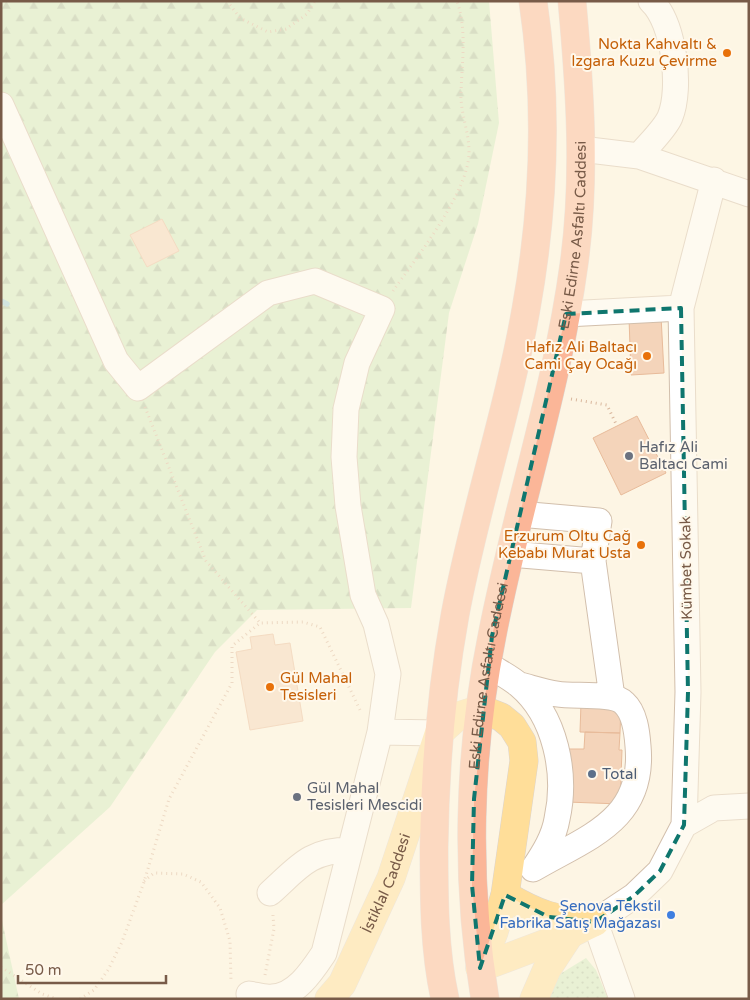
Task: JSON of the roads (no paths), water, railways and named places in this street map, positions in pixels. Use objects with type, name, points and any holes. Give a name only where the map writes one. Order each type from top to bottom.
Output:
[{"type":"highway","points":[[439,996],[435,902],[434,800],[439,733],[455,613],[518,350],[532,273],[540,183],[541,126],[536,23],[532,1]]},
{"type":"highway","name":"Eski Edirne Asfaltı Caddesi","points":[[485,999],[473,893],[472,843],[480,709],[487,664],[510,554],[566,314],[578,231],[581,149],[578,74],[572,1]]},
{"type":"highway","points":[[439,996],[480,968]]},
{"type":"main road","points":[[439,733],[458,716],[480,709],[507,721],[522,742],[524,761],[505,895],[494,932],[480,968]]},
{"type":"main road","name":"İstiklal Caddesi","points":[[329,999],[342,984],[391,878],[439,733]]},
{"type":"main road","points":[[505,895],[530,910],[549,917],[595,922]]},
{"type":"main road","points":[[480,968],[570,934],[595,922]]},
{"type":"main road","points":[[534,999],[547,969],[570,934]]},
{"type":"street","points":[[639,156],[670,118],[676,86],[675,56],[669,34],[660,9],[651,1]]},
{"type":"street","points":[[1,106],[116,361],[138,388],[268,294],[315,281],[382,308],[357,363],[346,409],[344,457],[348,506],[362,595],[376,624],[388,674],[380,732],[324,953],[308,976],[289,992],[272,997],[249,994]]},
{"type":"street","points":[[581,149],[639,156],[714,180],[749,194]]},
{"type":"street","name":"Kümbet Sokak","points":[[595,922],[634,896],[660,871],[684,824],[688,692],[681,308],[714,180]]},
{"type":"street","points":[[566,314],[681,308]]},
{"type":"street","points":[[519,514],[599,521],[593,562],[612,697]]},
{"type":"street","points":[[510,554],[593,562]]},
{"type":"street","points":[[487,664],[520,685],[543,714],[560,755],[557,819],[547,848],[533,869]]},
{"type":"street","points":[[505,895],[533,869],[601,830],[620,815],[630,799],[638,777],[639,754],[637,732],[631,713],[624,702],[612,697],[558,694],[520,685]]},
{"type":"street","points":[[380,732],[439,733]]},
{"type":"street","points":[[684,824],[714,808],[749,806]]},
{"type":"street","points":[[270,893],[310,857],[331,850],[350,850]]},
{"type":"street","points":[[595,922],[622,999]]},
{"type":"waterway","points":[[1,301],[7,304]]},
{"type":"place","name":"Nokta Kahvaltı & Izgara Kuzu Çevirme","points":[[727,53]]},
{"type":"place","name":"Hafız Ali Baltacı Cami Çay Ocağı","points":[[647,356]]},
{"type":"place","name":"Hafız Ali Baltacı Cami","points":[[629,456]]},
{"type":"place","name":"Erzurum Oltu Cağ Kebabı Murat Usta","points":[[641,545]]},
{"type":"place","name":"Gül Mahal Tesisleri","points":[[270,687]]},
{"type":"place","name":"Total","points":[[592,774]]},
{"type":"place","name":"Gül Mahal Tesisleri Mescidi","points":[[297,797]]},
{"type":"place","name":"Şenova Tekstil Fabrika Satış Mağazası","points":[[671,915]]}]
